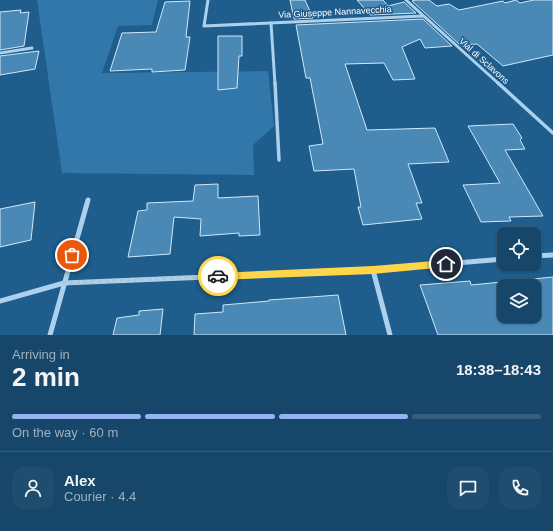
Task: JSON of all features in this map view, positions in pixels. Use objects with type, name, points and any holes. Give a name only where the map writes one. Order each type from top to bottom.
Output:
[{"type":"street","name":"Via Giuseppe Nannavecchia","points":[[208,0],[204,26],[423,16]]},
{"type":"street","name":"Vial di Sclavons","points":[[406,0],[553,133]]},
{"type":"street","name":"Via Giuseppe Nannavecchia","points":[[271,23],[279,160]]},
{"type":"street","points":[[0,53],[32,48]]},
{"type":"street","points":[[50,335],[88,200]]},
{"type":"street","points":[[541,256],[553,255]]},
{"type":"street","points":[[0,301],[64,283],[373,270],[497,260]]},
{"type":"street","points":[[373,270],[390,335]]},
{"type":"shaded area","points":[[37,0],[158,0],[152,25],[118,26],[102,73],[268,71],[274,126],[253,145],[254,175],[62,173]]},
{"type":"building","points":[[290,0],[305,0],[313,18],[294,19]]},
{"type":"building","points":[[357,0],[383,0],[388,6],[404,2],[416,13],[370,15]]},
{"type":"building","points":[[429,0],[437,6],[449,4],[459,10],[503,1],[505,3],[516,0],[520,3],[534,0],[553,0],[553,55],[503,66],[477,44],[460,45],[412,1]]},
{"type":"building","points":[[190,1],[186,37],[190,37],[185,70],[152,72],[152,69],[110,71],[122,33],[156,32],[165,2]]},
{"type":"building","points":[[21,10],[20,13],[29,12],[24,46],[0,50],[0,12]]},
{"type":"building","points":[[423,19],[452,46],[425,48],[420,39],[402,47],[415,79],[393,80],[384,63],[345,64],[367,130],[435,128],[449,162],[408,164],[422,203],[416,203],[422,219],[363,225],[358,207],[361,207],[354,169],[314,171],[309,146],[323,144],[310,78],[306,78],[296,25]]},
{"type":"building","points":[[218,36],[242,36],[242,56],[239,56],[237,88],[218,90]]},
{"type":"building","points":[[39,51],[35,69],[0,75],[0,56]]},
{"type":"building","points":[[513,124],[522,138],[520,140],[525,149],[505,150],[543,216],[509,217],[511,221],[481,222],[463,185],[500,183],[468,126]]},
{"type":"building","points":[[218,184],[218,198],[258,196],[260,235],[239,236],[239,233],[200,236],[201,219],[174,217],[170,254],[128,257],[138,211],[147,210],[147,203],[193,201],[195,185]]},
{"type":"building","points":[[35,202],[31,240],[0,247],[0,209]]},
{"type":"building","points":[[553,277],[553,335],[438,335],[420,285],[470,281],[471,285],[497,282],[497,323],[541,323],[541,279],[532,279]]},
{"type":"building","points":[[338,295],[346,335],[194,335],[195,314],[223,312],[223,305]]},
{"type":"building","points":[[163,309],[160,335],[113,335],[117,318],[139,315],[139,311]]},
{"type":"way so far","points":[[72,255],[64,283],[218,276]]},
{"type":"route","points":[[218,276],[373,270],[446,264]]}]
